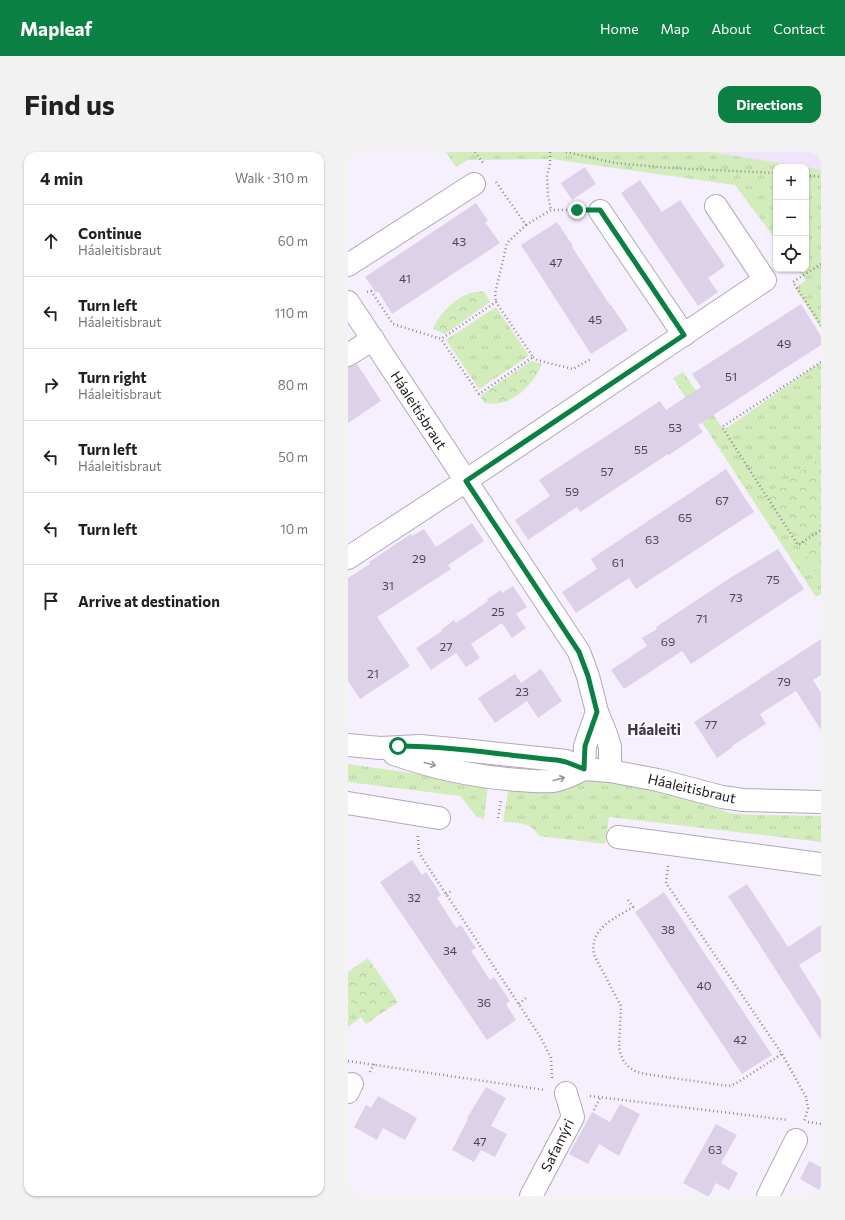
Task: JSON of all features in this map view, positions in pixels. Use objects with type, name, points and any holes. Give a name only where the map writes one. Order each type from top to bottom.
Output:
[{"type":"street","points":[[348,265],[484,177]]},
{"type":"street","points":[[348,558],[466,481],[765,280],[716,206]]},
{"type":"street","points":[[600,210],[684,335]]},
{"type":"street","name":"Háaleitisbraut","points":[[356,298],[373,339],[579,652],[588,676],[597,712],[610,747],[610,771]]},
{"type":"street","points":[[348,355],[373,339]]},
{"type":"street","points":[[584,769],[585,746],[597,712]]},
{"type":"street","name":"Háaleitisbraut","points":[[348,745],[380,748],[415,760],[462,773],[504,779],[554,781],[576,774],[584,769],[610,771],[658,780],[722,797],[742,800],[821,802]]},
{"type":"street","points":[[348,803],[439,818]]},
{"type":"street","points":[[618,838],[821,864]]},
{"type":"street","name":"Safamýri","points":[[531,1196],[573,1117],[559,1088]]},
{"type":"street","points":[[768,1196],[796,1140]]},
{"type":"path","points":[[475,152],[484,177],[526,225]]},
{"type":"path","points":[[550,152],[550,164],[546,175],[551,210]]},
{"type":"path","points":[[566,152],[615,163],[724,172],[773,173]]},
{"type":"path","points":[[809,176],[821,177]]},
{"type":"path","points":[[591,359],[573,369],[537,360],[533,357],[496,302],[495,294],[507,243],[526,225],[551,210],[600,210]]},
{"type":"path","points":[[821,264],[793,282],[821,325]]},
{"type":"path","points":[[356,298],[371,291],[393,324],[442,339],[479,394],[533,357]]},
{"type":"path","points":[[442,339],[496,302]]},
{"type":"path","points":[[821,362],[722,426],[798,545],[821,530]]},
{"type":"path","points":[[418,834],[419,854],[541,1038],[551,1058],[559,1088]]},
{"type":"path","points":[[668,864],[666,882],[782,1054],[799,1082],[808,1102],[804,1122],[796,1140]]},
{"type":"path","points":[[446,894],[453,890]]},
{"type":"path","points":[[628,900],[633,907],[601,928],[596,934],[593,948],[594,955],[621,1006],[619,1048],[624,1062],[630,1068],[645,1074],[729,1086],[735,1084],[782,1054]]},
{"type":"path","points":[[519,1004],[526,998]]},
{"type":"shaded area","points":[[635,152],[821,152],[821,176],[809,174],[809,164],[773,164],[773,167]]},
{"type":"green space","points":[[446,152],[710,152],[786,164],[773,164],[773,236],[735,185],[551,159],[468,160],[456,167]]},
{"type":"green space","points":[[809,168],[821,170],[821,328],[795,288],[806,280],[799,272],[809,272]]},
{"type":"green space","points":[[484,291],[490,302],[445,334],[433,329],[443,313],[457,300],[470,293]]},
{"type":"green space","points":[[496,307],[529,356],[479,389],[446,340]]},
{"type":"green space","points":[[531,361],[542,364],[533,380],[526,388],[512,399],[494,404],[484,403],[480,396]]},
{"type":"green space","points":[[821,362],[821,594],[816,597],[673,378],[683,372],[724,430]]},
{"type":"green space","points":[[821,458],[821,574],[819,576],[766,494]]},
{"type":"green space","points":[[348,764],[488,784],[484,819],[477,817],[460,796],[348,782]]},
{"type":"green space","points":[[600,779],[678,795],[733,814],[821,816],[821,842],[609,817],[605,844],[539,836],[536,831],[524,824],[503,822],[509,785]]},
{"type":"green space","points":[[368,958],[398,1002],[366,1024],[348,998],[348,972]]},
{"type":"green space","points":[[348,998],[361,1017],[348,1027]]},
{"type":"building","points":[[585,167],[596,184],[572,200],[561,183]]},
{"type":"building","points":[[640,180],[662,212],[680,200],[725,266],[708,278],[718,292],[698,306],[621,193]]},
{"type":"building","points":[[476,203],[488,221],[485,222],[500,243],[392,314],[378,291],[376,293],[365,277]]},
{"type":"building","points":[[557,222],[610,305],[628,330],[591,354],[521,245]]},
{"type":"building","points":[[801,304],[821,336],[821,345],[698,425],[703,432],[669,455],[668,454],[580,512],[577,507],[528,540],[515,520],[550,496],[539,480],[660,401],[666,410],[701,387],[692,374]]},
{"type":"building","points":[[357,364],[381,401],[348,423],[348,367]]},
{"type":"building","points":[[726,469],[754,512],[636,589],[629,578],[576,613],[562,592],[597,569],[591,559]]},
{"type":"building","points":[[472,523],[484,541],[448,565],[451,569],[377,617],[410,666],[360,699],[348,681],[348,578],[411,534],[412,536],[424,529],[436,547]]},
{"type":"building","points":[[778,549],[804,589],[691,664],[682,651],[624,689],[611,670],[647,646],[642,638],[657,629],[656,627],[733,576]]},
{"type":"building","points":[[513,586],[527,607],[516,614],[526,628],[512,638],[502,623],[471,644],[480,658],[466,667],[456,653],[431,670],[416,648],[442,631],[441,630],[454,620],[456,623],[488,601],[487,599],[501,590],[502,593]]},
{"type":"building","points":[[821,639],[821,675],[813,680],[821,693],[821,730],[796,691],[760,714],[766,724],[732,746],[733,747],[717,758],[694,722]]},
{"type":"building","points":[[541,669],[562,701],[538,718],[527,701],[495,723],[478,698],[515,674],[521,683]]},
{"type":"building","points":[[412,860],[422,875],[426,872],[441,895],[437,898],[456,928],[461,925],[476,948],[471,951],[490,980],[494,977],[510,1001],[506,1004],[516,1020],[487,1040],[380,882]]},
{"type":"building","points":[[747,884],[788,947],[821,925],[821,951],[799,965],[821,1000],[821,1040],[728,896]]},
{"type":"building","points":[[664,892],[772,1055],[742,1074],[635,912]]},
{"type":"building","points":[[486,1087],[506,1098],[491,1126],[507,1134],[495,1157],[481,1150],[474,1162],[452,1150],[468,1119],[467,1118]]},
{"type":"building","points":[[378,1096],[417,1118],[405,1140],[383,1128],[377,1140],[354,1127],[366,1105],[371,1108]]},
{"type":"building","points":[[620,1104],[640,1114],[619,1156],[599,1144],[588,1164],[569,1154],[592,1112],[610,1122]]},
{"type":"building","points":[[716,1124],[737,1135],[721,1163],[738,1173],[729,1190],[716,1183],[709,1196],[707,1196],[683,1183]]},
{"type":"building","points":[[809,1161],[821,1167],[821,1191],[800,1179]]},
{"type":"district","name":"Háaleiti","points":[[654,729]]},
{"type":"route","points":[[398,746],[420,746],[557,760],[584,769],[585,746],[597,712],[588,676],[579,652],[466,481],[684,335],[600,210],[577,210]]}]
